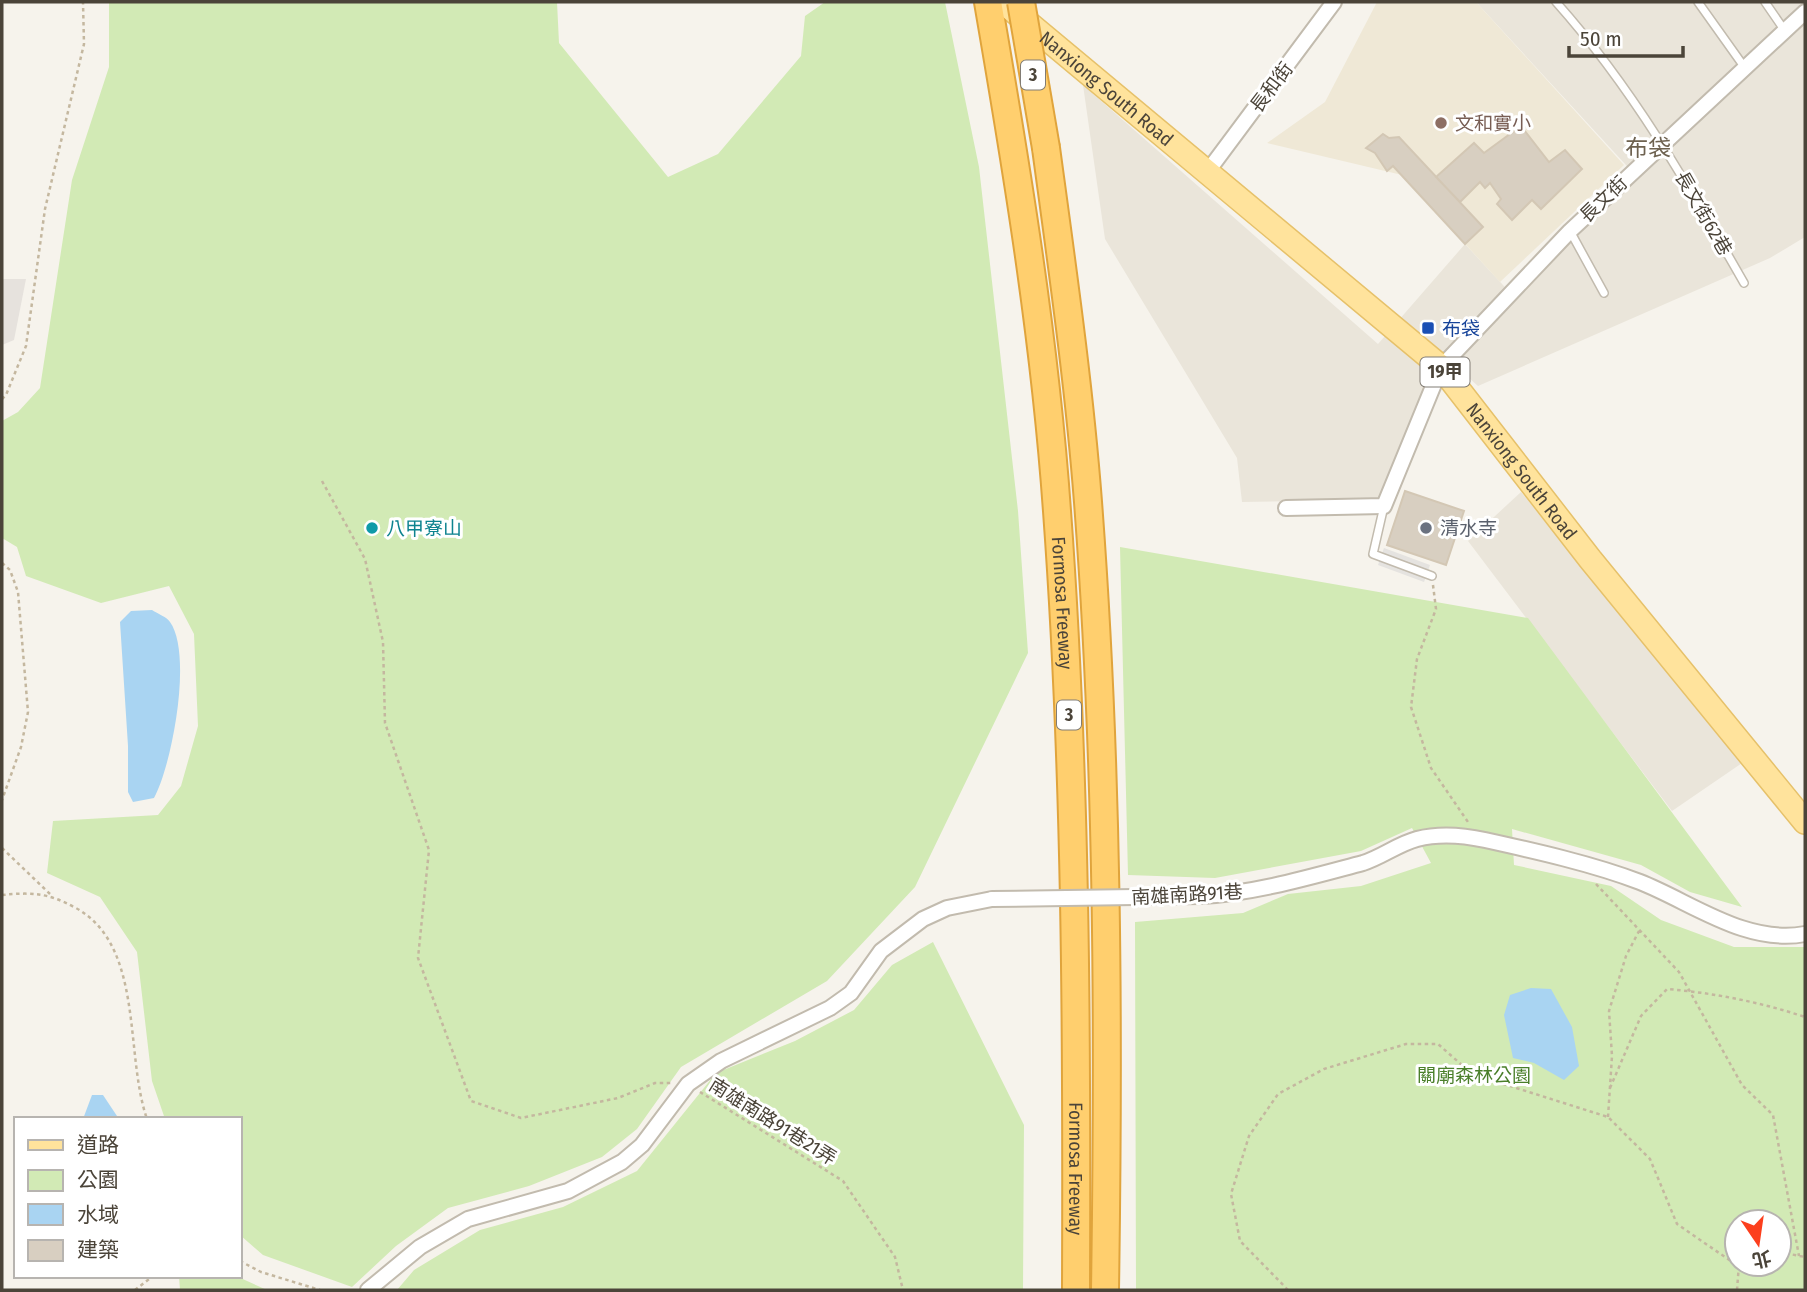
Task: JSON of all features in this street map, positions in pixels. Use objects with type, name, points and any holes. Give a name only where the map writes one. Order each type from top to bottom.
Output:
[{"type":"highway","name":"Formosa Freeway","points":[[988,2],[1012,142],[1044,374],[1056,495],[1072,753],[1076,1290]]},
{"type":"highway","name":"Formosa Freeway","points":[[1021,2],[1046,148],[1076,372],[1088,503],[1102,758],[1108,1096],[1105,1290]]},
{"type":"main road","name":"Nanxiong South Road","points":[[1003,2],[1441,367],[1590,559],[1805,822]]},
{"type":"street","name":"長和街","points":[[1208,171],[1334,2]]},
{"type":"street","name":"長文街","points":[[1441,367],[1570,231],[1805,12]]},
{"type":"street","points":[[1286,508],[1384,506],[1441,367]]},
{"type":"street","name":"南雄南路91巷","points":[[368,1290],[420,1247],[468,1219],[569,1191],[622,1162],[642,1145],[688,1084],[721,1060],[830,1008],[851,993],[881,951],[923,919],[947,908],[992,899],[1244,894],[1366,862],[1415,839],[1449,834],[1484,840],[1640,882],[1698,911],[1739,926],[1773,934],[1805,933]]},
{"type":"lane","name":"長文街62巷","points":[[1556,2],[1589,39],[1663,142],[1744,283]]},
{"type":"lane","points":[[1699,2],[1745,69]]},
{"type":"lane","points":[[1765,2],[1785,31]]},
{"type":"lane","points":[[1570,231],[1604,292]]},
{"type":"lane","points":[[1384,506],[1373,554],[1432,576]]},
{"type":"path","points":[[2,399],[26,346],[45,209],[84,44],[83,2]]},
{"type":"path","points":[[322,481],[365,559],[383,642],[385,723],[429,850],[418,958],[471,1101],[521,1118],[618,1098],[655,1083],[688,1084]]},
{"type":"path","points":[[2,563],[10,570],[18,592],[28,712],[21,747],[2,800]]},
{"type":"path","points":[[1432,576],[1436,609],[1417,659],[1411,707],[1431,768],[1459,812],[1484,840]]},
{"type":"path","points":[[2,848],[50,895],[83,912],[112,942],[123,976],[139,1087],[146,1117]]},
{"type":"path","points":[[1591,881],[1602,887],[1679,972],[1742,1085],[1773,1115],[1799,1256]]},
{"type":"path","points":[[2,895],[50,895]]},
{"type":"path","points":[[1608,1117],[1609,1011],[1626,956],[1640,929]]},
{"type":"path","points":[[1610,1088],[1641,1016],[1667,989],[1721,993],[1740,1001],[1805,1017]]},
{"type":"path","points":[[1288,1290],[1240,1241],[1231,1195],[1249,1136],[1278,1094],[1324,1069],[1406,1044],[1438,1044],[1472,1074],[1608,1117],[1650,1159],[1677,1224],[1723,1255]]},
{"type":"path","name":"南雄南路91巷21弄","points":[[688,1084],[843,1181],[895,1257],[903,1290]]},
{"type":"path","points":[[1793,1255],[1805,1257]]},
{"type":"path","points":[[242,1262],[261,1272],[320,1290]]},
{"type":"path","points":[[135,1290],[150,1278]]},
{"type":"shaded area","name":"文和實小","points":[[1377,2],[1476,2],[1624,165],[1500,282],[1402,175],[1267,143],[1325,102]]},
{"type":"shaded area","points":[[1476,2],[1805,2],[1805,237],[1770,258],[1478,386],[1442,354],[1380,500],[1242,502],[1237,458],[1105,239],[1083,85],[1378,344],[1465,244],[1515,298],[1637,177]]},
{"type":"shaded area","points":[[2,279],[26,279],[14,340],[2,345]]},
{"type":"shaded area","points":[[1521,492],[1745,761],[1672,811],[1468,541]]},
{"type":"shaded area","points":[[1384,548],[1430,565],[1424,582],[1378,565]]},
{"type":"green space","points":[[109,2],[557,2],[559,43],[668,177],[718,154],[801,56],[805,16],[825,2],[945,2],[979,167],[1018,511],[1028,653],[915,887],[827,981],[681,1067],[637,1129],[602,1157],[529,1186],[448,1208],[396,1246],[352,1287],[263,1255],[242,1237],[242,1117],[164,1117],[152,1081],[137,952],[100,897],[47,873],[53,821],[158,815],[181,786],[198,726],[194,634],[169,586],[101,603],[26,576],[17,547],[2,538],[2,421],[18,412],[40,388],[72,180],[109,67]]},
{"type":"green space","name":"關廟森林公園","points":[[1120,547],[1528,618],[1742,907],[1690,892],[1641,865],[1512,829],[1514,865],[1611,886],[1661,920],[1734,947],[1805,947],[1805,1290],[1136,1290],[1135,922],[1243,913],[1288,894],[1361,886],[1431,863],[1412,828],[1361,851],[1215,878],[1128,875]]},
{"type":"green space","points":[[933,942],[1024,1125],[1023,1290],[397,1290],[414,1270],[480,1230],[563,1207],[637,1171],[716,1073],[795,1041],[854,1010],[892,965]]},
{"type":"green space","points":[[179,1278],[240,1278],[267,1290],[180,1290]]},
{"type":"water","points":[[152,610],[169,620],[177,637],[180,683],[173,736],[161,782],[154,798],[133,802],[128,792],[128,746],[120,622],[131,611]]},
{"type":"water","points":[[1531,988],[1551,989],[1572,1027],[1579,1066],[1564,1080],[1534,1063],[1513,1058],[1504,1015],[1510,995]]},
{"type":"water","points":[[92,1095],[103,1095],[118,1117],[84,1117]]},
{"type":"building","points":[[1521,126],[1549,162],[1565,150],[1582,169],[1541,209],[1532,200],[1512,220],[1497,204],[1501,199],[1490,183],[1485,188],[1480,182],[1460,202],[1436,177],[1474,143],[1484,153]]},
{"type":"building","points":[[1383,134],[1389,138],[1399,137],[1483,227],[1465,244],[1393,166],[1387,171],[1375,153],[1366,148]]},
{"type":"building","name":"清水寺","points":[[1405,491],[1464,511],[1446,565],[1387,545]]},
{"type":"place","name":"文和實小","points":[[1441,123]]},
{"type":"place","name":"布袋","points":[[1428,328]]},
{"type":"place","name":"八甲寮山","points":[[372,528]]},
{"type":"place","name":"清水寺","points":[[1426,528]]},
{"type":"district","name":"布袋","points":[[1648,148]]}]
